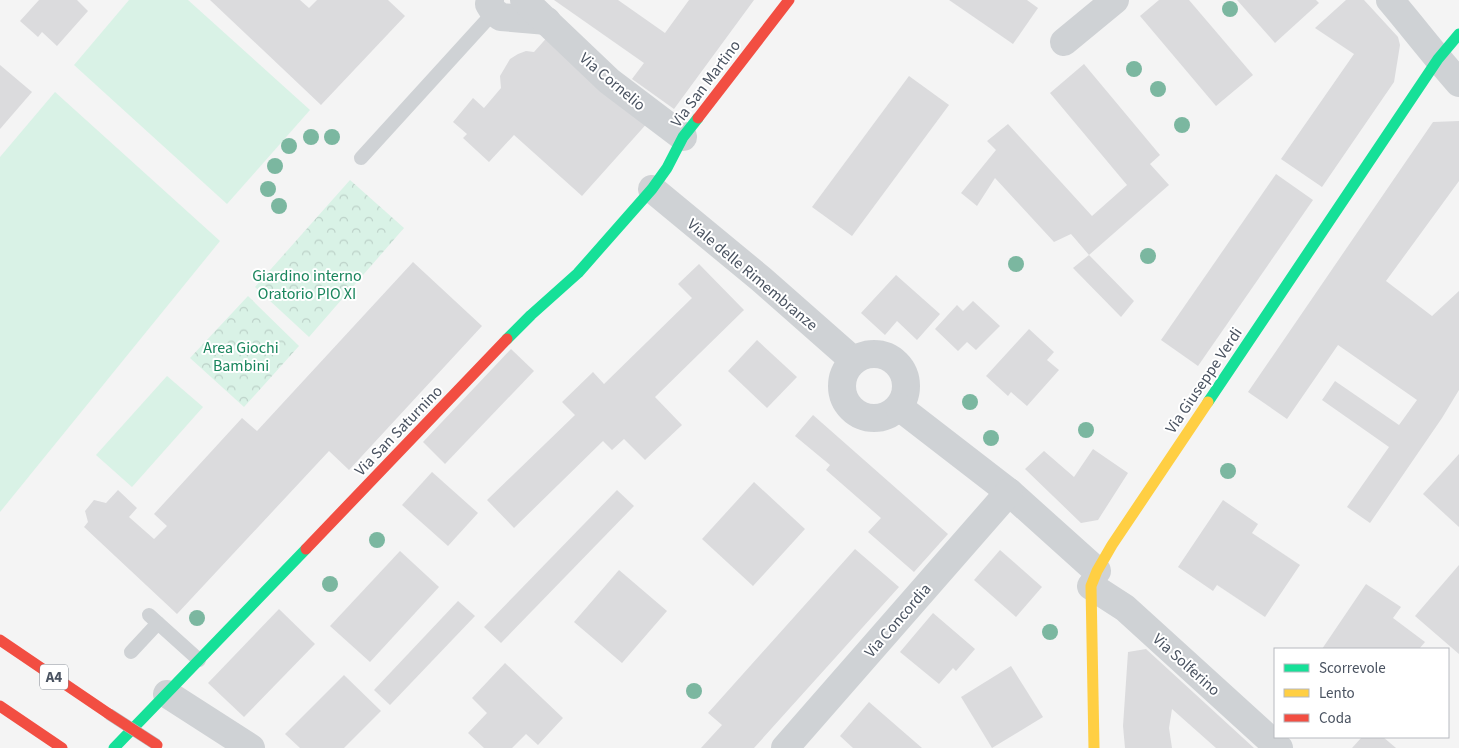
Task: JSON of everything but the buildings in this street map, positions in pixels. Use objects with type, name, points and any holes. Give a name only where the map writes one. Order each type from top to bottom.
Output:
[{"type":"main road","name":"Via San Martino","points":[[652,189],[667,168],[683,137],[789,0]]},
{"type":"main road","name":"Via Giuseppe Verdi","points":[[1094,578],[1112,545],[1438,59],[1459,34]]},
{"type":"main road","name":"Via San Saturnino","points":[[114,748],[531,315],[578,273],[652,189]]},
{"type":"main road","points":[[1094,578],[1094,748]]},
{"type":"main road","name":"A4","points":[[0,640],[159,746]]},
{"type":"main road","points":[[0,706],[62,748]]},
{"type":"street","name":"Via Cornelio","points":[[524,0],[609,81],[683,137]]},
{"type":"street","points":[[1064,42],[1115,0]]},
{"type":"street","points":[[1390,0],[1459,83]]},
{"type":"street","points":[[492,6],[501,17],[547,21]]},
{"type":"street","name":"Viale delle Rimembranze","points":[[652,189],[762,279],[853,360]]},
{"type":"street","points":[[873,353],[893,359],[901,367],[905,377],[904,398],[899,407],[891,414],[870,418],[851,408],[845,400],[842,389],[842,378],[846,368],[853,360],[873,353]]},
{"type":"street","points":[[899,407],[1008,492],[1094,578]]},
{"type":"street","name":"Via Concordia","points":[[785,748],[1008,492]]},
{"type":"street","name":"Via Solferino","points":[[1094,578],[1279,748]]},
{"type":"street","points":[[167,694],[251,748]]},
{"type":"lane","points":[[361,158],[492,6]]},
{"type":"lane","points":[[131,652],[154,619],[199,660]]},
{"type":"green space","points":[[129,0],[188,0],[310,110],[227,204],[74,65]]},
{"type":"green space","points":[[55,92],[220,241],[0,512],[0,157]]},
{"type":"green space","name":"Giardino interno Oratorio PIO XI","points":[[350,180],[404,228],[309,337],[255,287]]},
{"type":"green space","name":"Area Giochi Bambini","points":[[248,296],[299,346],[244,407],[190,358]]},
{"type":"green space","points":[[167,376],[203,407],[132,487],[96,455]]},
{"type":"traffic: fast","points":[[1208,402],[1438,59],[1459,34]]},
{"type":"traffic: fast","points":[[507,339],[578,273],[652,189],[667,168],[683,137],[698,118]]},
{"type":"traffic: fast","points":[[114,748],[306,549]]},
{"type":"traffic: slow","points":[[1094,748],[1091,586],[1112,545],[1208,402]]},
{"type":"traffic: jam","points":[[698,118],[789,0]]},
{"type":"traffic: jam","points":[[306,549],[507,339]]},
{"type":"traffic: jam","points":[[0,640],[109,714]]},
{"type":"traffic: jam","points":[[0,706],[62,748]]},
{"type":"traffic: jam","points":[[109,714],[157,745]]}]
